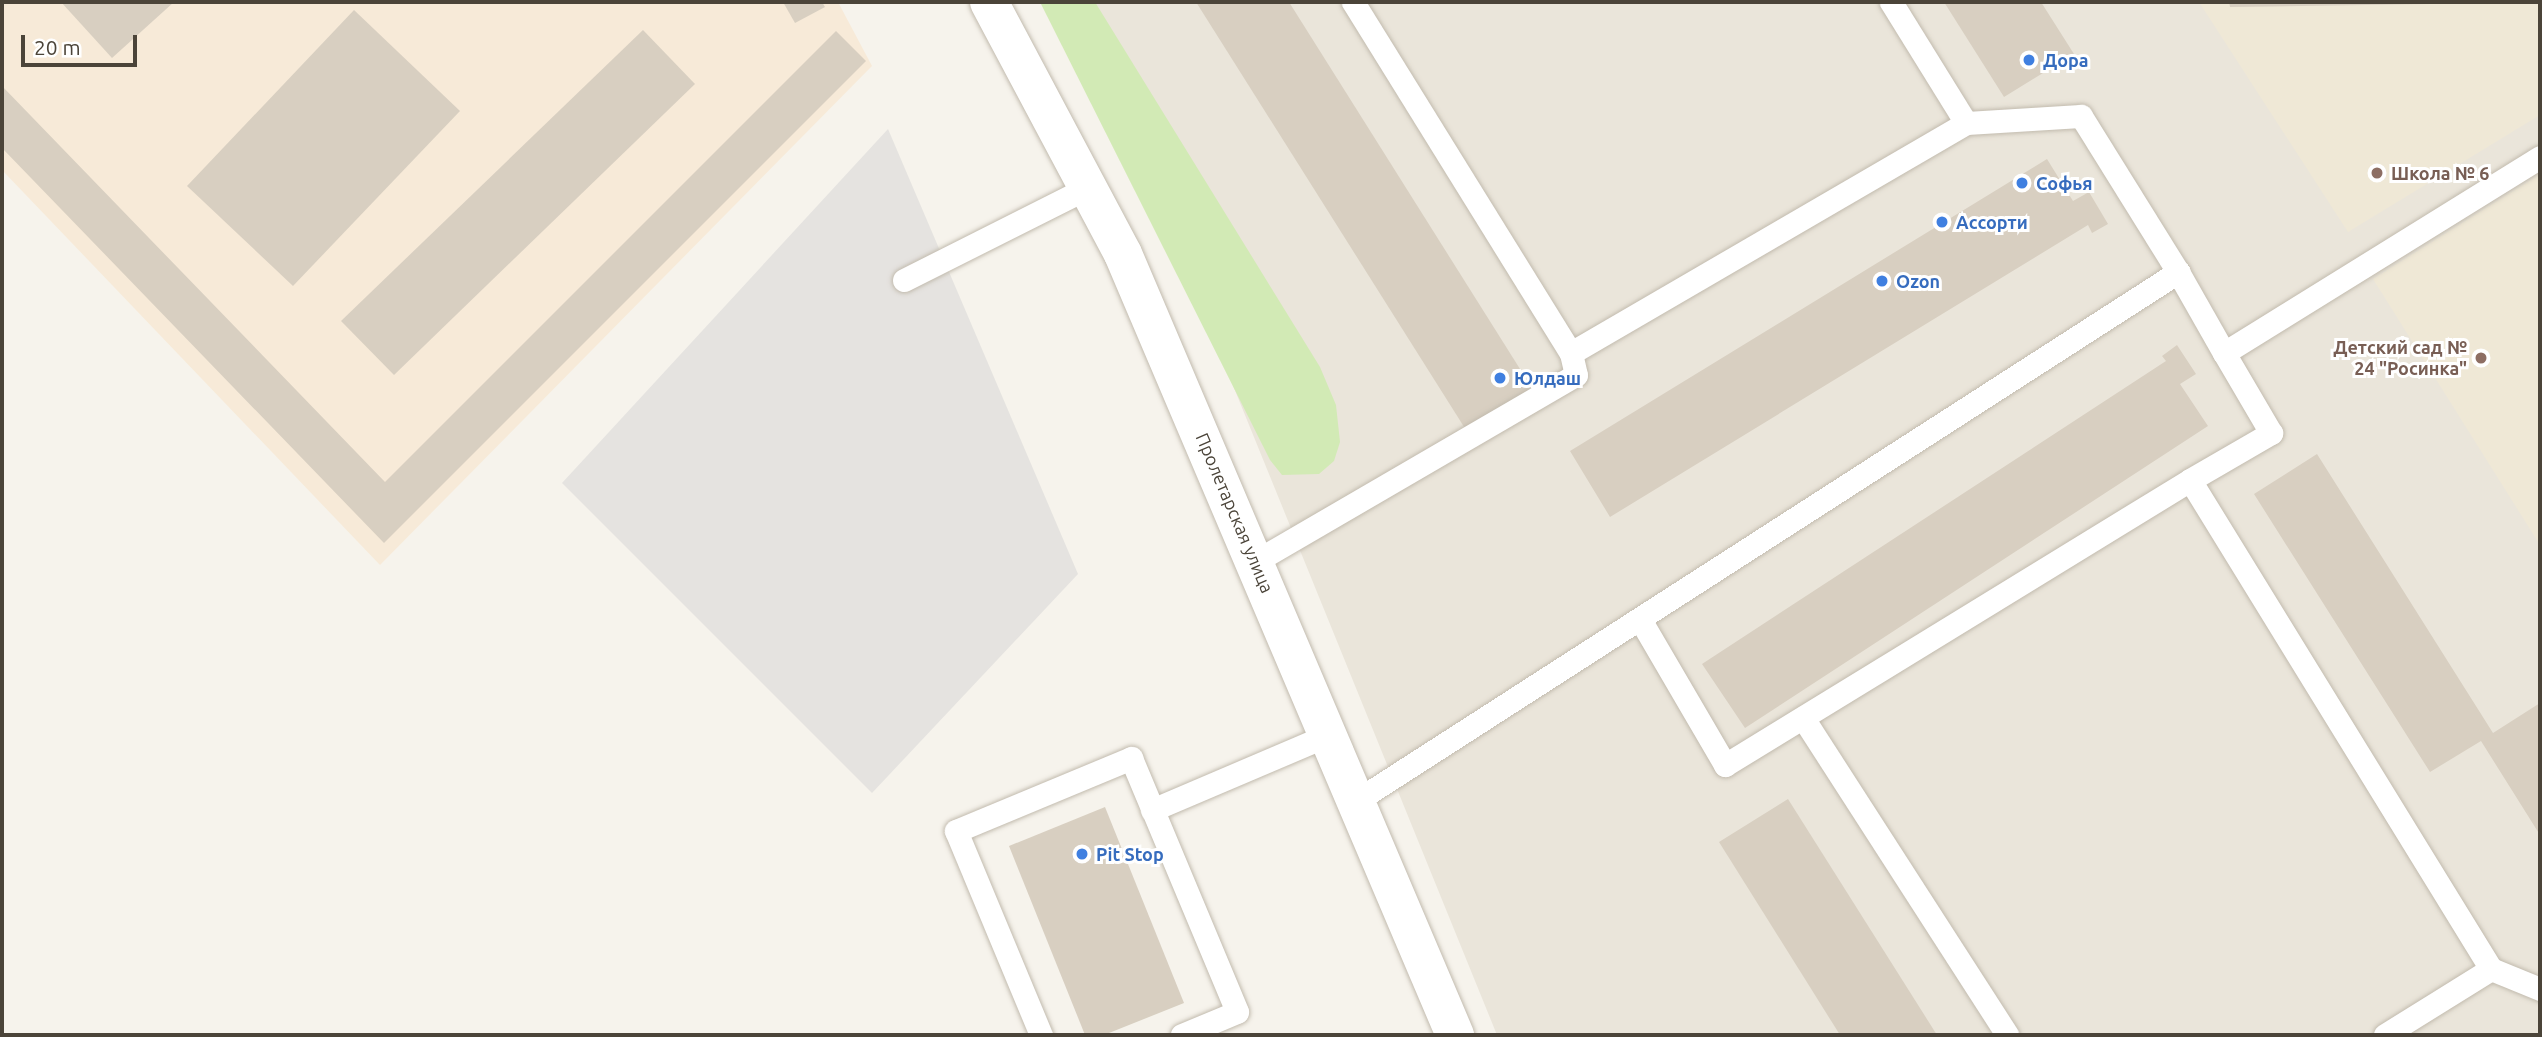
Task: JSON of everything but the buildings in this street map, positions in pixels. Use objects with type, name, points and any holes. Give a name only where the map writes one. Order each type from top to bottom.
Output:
[{"type":"street","name":"Пролетарская улица","points":[[989,2],[1087,188],[1256,561],[1455,1035]]},
{"type":"lane","points":[[1256,561],[1576,375],[1572,352],[1353,2]]},
{"type":"lane","points":[[1891,2],[1966,123]]},
{"type":"lane","points":[[1572,352],[1966,123],[2081,116],[2178,272],[2271,433],[1725,765],[1641,621]]},
{"type":"lane","points":[[2224,353],[2540,157]]},
{"type":"lane","points":[[904,280],[1087,188]]},
{"type":"lane","points":[[1356,801],[1536,680],[1641,621],[2178,272]]},
{"type":"lane","points":[[2190,480],[2491,969],[2540,989]]},
{"type":"lane","points":[[1803,718],[2007,1035]]},
{"type":"lane","points":[[1152,810],[1328,735]]},
{"type":"lane","points":[[1041,1035],[956,831],[1130,758],[1237,1012],[1182,1035]]},
{"type":"lane","points":[[2385,1035],[2491,969]]},
{"type":"shaded area","points":[[2,2],[838,2],[872,66],[380,565],[2,170]]},
{"type":"shaded area","points":[[1047,2],[2540,2],[2540,1035],[1497,1035],[1182,260]]},
{"type":"shaded area","name":"Школа № 6","points":[[2199,2],[2540,2],[2540,115],[2348,232]]},
{"type":"shaded area","points":[[888,129],[1078,574],[872,793],[562,483]]},
{"type":"shaded area","name":"Детский сад № 24 \"Росинка\"","points":[[2540,174],[2540,545],[2373,279]]},
{"type":"green space","points":[[1040,2],[1095,2],[1320,367],[1336,405],[1340,442],[1334,461],[1319,474],[1282,475],[1270,460]]},
{"type":"place","name":"Дора","points":[[2029,60]]},
{"type":"place","name":"Школа № 6","points":[[2377,173]]},
{"type":"place","name":"Софья","points":[[2022,183]]},
{"type":"place","name":"Ассорти","points":[[1942,222]]},
{"type":"place","name":"Ozon","points":[[1882,281]]},
{"type":"place","name":"Детский сад № 24 \"Росинка\"","points":[[2481,358]]},
{"type":"place","name":"Юлдаш","points":[[1500,378]]},
{"type":"place","name":"Pit Stop","points":[[1082,854]]}]
